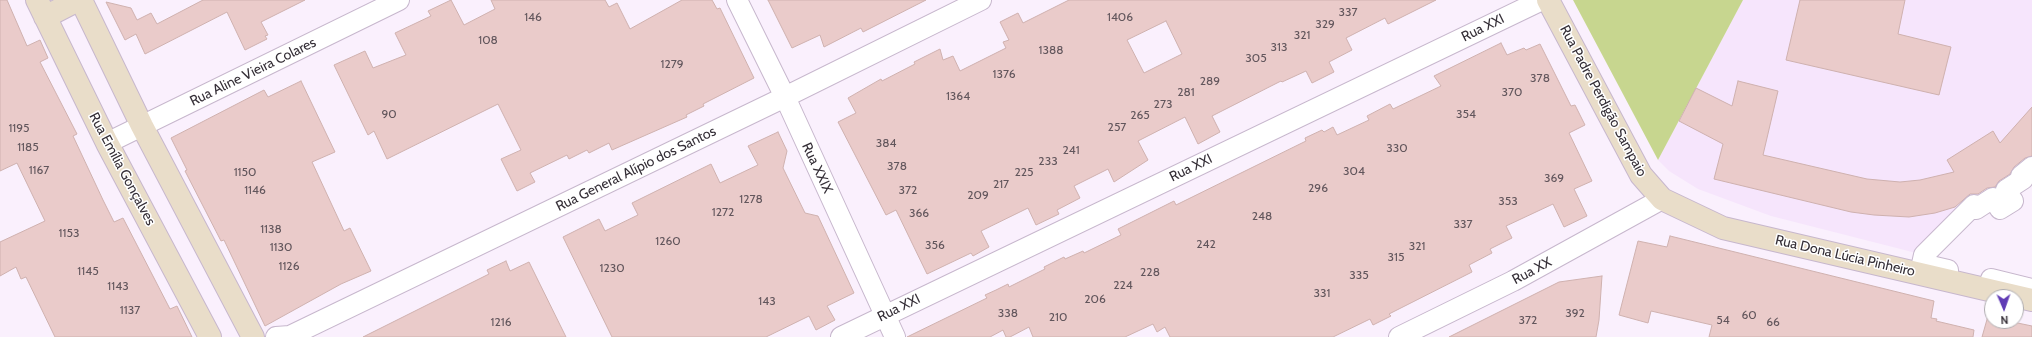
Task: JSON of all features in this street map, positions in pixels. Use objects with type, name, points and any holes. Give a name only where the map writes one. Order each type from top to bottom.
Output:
[{"type":"street","points":[[41,8],[80,0],[142,126],[253,337]]},
{"type":"street","name":"Rua Aline Vieira Colares","points":[[108,143],[399,0]]},
{"type":"street","name":"Rua XXIX","points":[[737,0],[785,97],[884,315],[896,337]]},
{"type":"street","name":"Rua General Alípio dos Santos","points":[[285,337],[785,97],[981,0]]},
{"type":"street","name":"Rua XXI","points":[[841,337],[1542,0]]},
{"type":"street","name":"Rua Padre Perdigão Sampaio","points":[[1548,0],[1640,175],[1662,199]]},
{"type":"street","name":"Rua Emília Gonçalves","points":[[41,8],[108,143],[210,337]]},
{"type":"street","points":[[2032,167],[2021,176],[2023,179],[2006,190],[2013,201],[2000,209],[1993,198],[1976,209],[1974,205],[1924,255],[1922,264],[2032,289]]},
{"type":"street","name":"Rua Dona Lúcia Pinheiro","points":[[1662,199],[1723,228],[2032,300]]},
{"type":"street","name":"Rua XX","points":[[1399,337],[1513,281],[1662,199]]},
{"type":"shaded area","points":[[1743,0],[2032,0],[2032,167],[1924,255],[1771,216],[1698,189],[1669,171],[1658,160]]},
{"type":"green space","points":[[1573,0],[1743,0],[1658,160]]},
{"type":"building","points":[[0,0],[7,0],[27,46],[40,40],[48,58],[40,62],[77,134],[73,136],[114,222],[123,218],[170,309],[177,306],[192,337],[55,337],[26,277],[21,279],[16,267],[0,276],[0,242],[45,221],[17,163],[0,171]]},
{"type":"building","points":[[203,0],[305,0],[261,22],[268,35],[265,36],[267,39],[245,50],[227,12],[145,54],[136,34],[125,40],[106,2],[131,8],[137,20],[151,13],[157,24]]},
{"type":"building","points":[[451,0],[464,25],[495,9],[491,0],[605,0],[609,7],[617,3],[630,29],[682,0],[712,0],[717,9],[720,8],[754,78],[703,104],[704,106],[686,115],[687,117],[612,150],[609,143],[589,153],[587,150],[569,159],[567,155],[530,173],[535,182],[517,191],[501,159],[521,150],[498,104],[387,159],[374,131],[368,135],[334,65],[365,51],[373,68],[406,55],[395,33],[431,16],[428,11]]},
{"type":"building","points":[[768,0],[926,0],[863,32],[861,28],[824,47],[820,35],[792,48]]},
{"type":"building","points":[[1069,0],[1436,0],[1388,24],[1385,18],[1346,38],[1352,50],[1329,62],[1334,72],[1312,83],[1306,71],[1282,82],[1281,81],[1212,116],[1220,132],[1198,144],[1185,117],[1138,141],[1148,160],[1114,182],[1108,169],[1074,186],[1080,198],[1057,210],[1059,214],[1036,225],[1028,208],[981,231],[989,247],[973,256],[971,253],[927,274],[896,210],[886,215],[838,122],[856,113],[848,98],[881,79],[882,81],[940,49],[943,60],[953,56],[960,71],[1006,48],[1003,42],[1009,40],[1000,22],[1018,13],[1023,23]],"holes":[[[1166,21],[1182,54],[1144,73],[1127,40]]]},
{"type":"building","points":[[1800,0],[1905,0],[1898,34],[1951,47],[1939,95],[1786,60]]},
{"type":"building","points":[[1501,43],[1507,55],[1524,48],[1526,50],[1540,44],[1571,106],[1575,105],[1585,125],[1569,133],[1592,181],[1574,189],[1587,216],[1564,227],[1553,204],[1506,226],[1512,238],[1490,249],[1492,253],[1469,265],[1472,272],[1389,314],[1391,316],[1373,325],[1370,319],[1333,337],[1170,337],[1165,327],[1157,332],[1153,324],[1125,337],[1033,337],[1029,327],[1010,337],[1006,337],[1003,330],[990,337],[907,337],[987,298],[985,295],[1008,284],[1009,287],[1045,269],[1044,267],[1064,257],[1065,259],[1083,251],[1084,253],[1121,235],[1118,229],[1174,201],[1176,205],[1306,141],[1305,138],[1322,130],[1324,132],[1333,127],[1337,135],[1369,120],[1367,116],[1390,104],[1393,109],[1441,86],[1434,76]]},
{"type":"building","points":[[301,81],[335,152],[312,162],[344,231],[350,228],[371,271],[341,284],[265,326],[224,240],[221,241],[185,171],[187,170],[171,138],[264,90],[268,97]]},
{"type":"building","points":[[1738,81],[1778,91],[1763,155],[1867,179],[1900,182],[1920,180],[1954,172],[1947,160],[1993,131],[2000,143],[2032,107],[2032,156],[2025,158],[2014,167],[2010,174],[1999,181],[1995,187],[1987,188],[1978,194],[1970,194],[1955,207],[1935,213],[1909,217],[1851,212],[1714,179],[1723,144],[1679,121],[1696,88],[1732,106]]},
{"type":"building","points":[[778,132],[787,151],[783,168],[805,213],[818,216],[854,293],[827,306],[835,320],[816,330],[809,316],[766,337],[612,337],[563,237],[599,219],[605,231],[638,215],[632,203],[711,164],[720,183],[758,165],[748,146]]},
{"type":"building","points":[[1670,236],[1934,301],[1931,318],[1937,319],[1936,321],[1974,330],[1973,337],[1709,337],[1712,325],[1651,311],[1648,323],[1619,315],[1638,241],[1667,247]]},
{"type":"building","points":[[506,261],[510,271],[529,262],[566,337],[363,337],[489,274],[487,270]]},
{"type":"building","points":[[1602,276],[1599,320],[1596,337],[1449,337],[1559,282]]},
{"type":"building","points":[[2024,324],[2032,326],[2032,337],[1982,337],[1984,329],[2024,329]]}]
